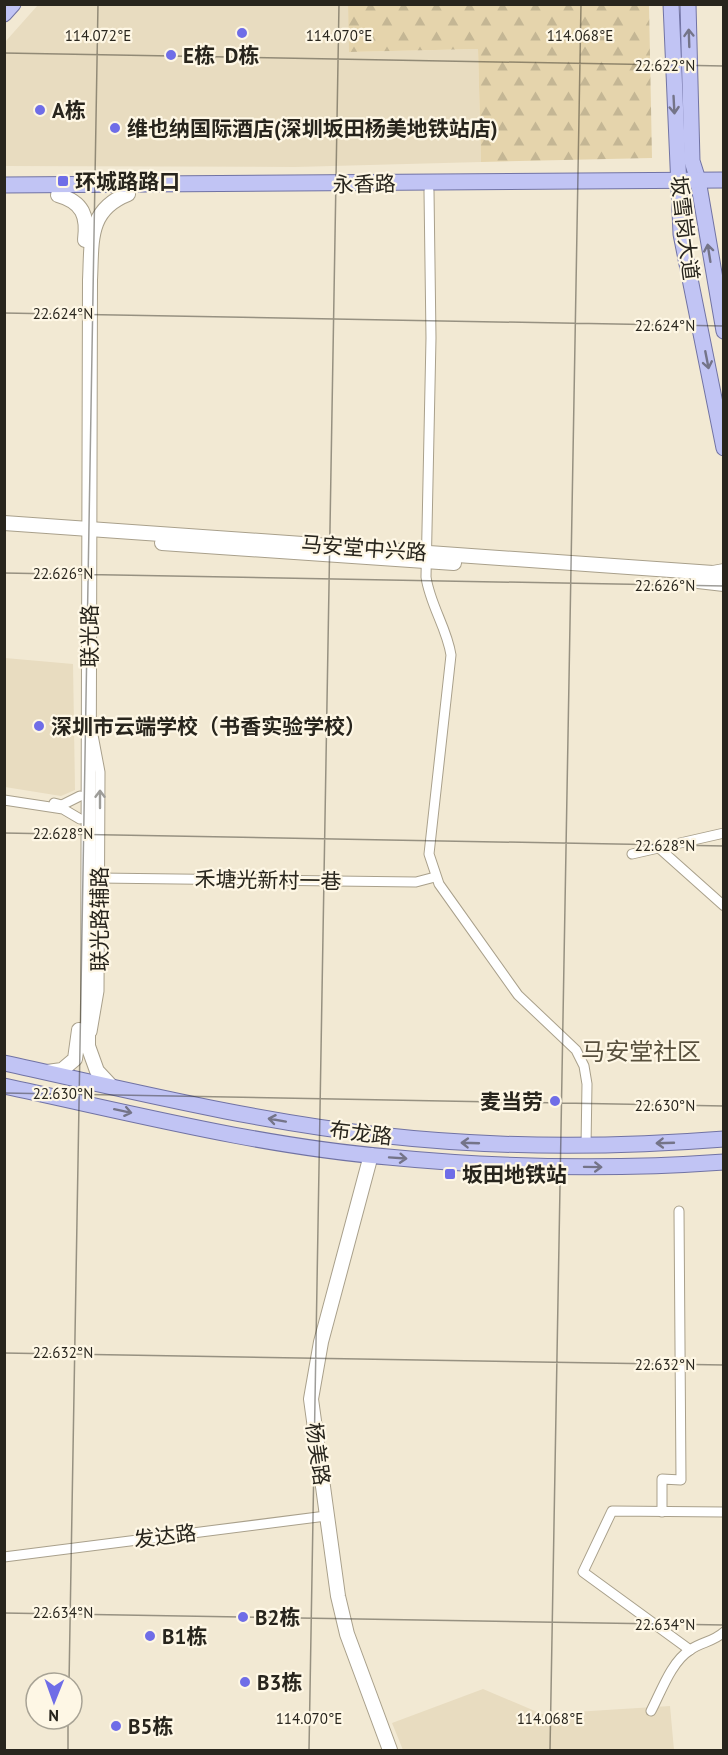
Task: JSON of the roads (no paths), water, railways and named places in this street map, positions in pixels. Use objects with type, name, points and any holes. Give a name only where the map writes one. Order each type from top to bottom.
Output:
[{"type":"main road","points":[[4,14],[13,4]]},
{"type":"main road","name":"坂雪岗大道","points":[[671,4],[681,234],[723,448]]},
{"type":"main road","name":"坂雪岗大道","points":[[688,4],[693,161],[723,331]]},
{"type":"main road","name":"永香路","points":[[699,185],[723,180]]},
{"type":"main road","name":"永香路","points":[[4,185],[699,185],[723,189]]},
{"type":"main road","name":"永香路","points":[[4,195],[429,191],[678,185]]},
{"type":"main road","name":"布龙路","points":[[4,1063],[244,1114],[378,1135],[451,1142],[586,1146],[723,1139]]},
{"type":"main road","name":"布龙路","points":[[4,1086],[218,1131],[371,1155],[547,1167],[616,1168],[723,1162]]},
{"type":"street","points":[[429,191],[431,338],[426,556],[428,589],[449,642],[451,656],[429,854],[435,877],[518,994],[576,1050],[584,1066],[587,1084],[586,1146]]},
{"type":"street","name":"联光路","points":[[45,1072],[69,1066],[75,1059],[79,1045],[80,796],[90,280],[94,227],[107,205],[128,194]]},
{"type":"street","name":"联光路","points":[[58,195],[77,202],[86,218],[81,279],[89,720],[88,1046],[96,1071],[112,1087]]},
{"type":"street","name":"马安堂中兴路","points":[[4,523],[85,533]]},
{"type":"street","name":"马安堂中兴路","points":[[4,532],[85,533],[426,556],[713,573],[723,571]]},
{"type":"street","name":"马安堂中兴路","points":[[426,556],[723,584]]},
{"type":"street","name":"联光路辅路","points":[[88,1046],[98,1011],[99,991],[100,772],[89,720]]},
{"type":"street","points":[[4,798],[62,805],[80,796]]},
{"type":"street","points":[[4,798],[63,809],[80,819]]},
{"type":"street","points":[[632,854],[723,833]]},
{"type":"street","points":[[659,848],[723,906]]},
{"type":"street","name":"禾塘光新村一巷","points":[[99,878],[416,882],[435,877]]},
{"type":"street","name":"杨美路","points":[[371,1155],[313,1381],[313,1426],[338,1596],[348,1634],[390,1750]]},
{"type":"street","points":[[662,1512],[662,1479],[681,1480],[679,1211]]},
{"type":"street","points":[[690,1650],[583,1572],[612,1512],[723,1512]]},
{"type":"street","name":"发达路","points":[[4,1557],[326,1516]]},
{"type":"street","points":[[651,1711],[676,1664],[690,1650],[714,1641],[723,1632]]},
{"type":"place","name":"D栋","points":[[242,33]]},
{"type":"place","name":"E栋","points":[[171,55]]},
{"type":"place","name":"A栋","points":[[40,110]]},
{"type":"place","name":"维也纳国际酒店(深圳坂田杨美地铁站店)","points":[[115,128]]},
{"type":"place","name":"环城路路口","points":[[63,181]]},
{"type":"place","name":"深圳市云端学校（书香实验学校）","points":[[39,726]]},
{"type":"place","name":"麦当劳","points":[[555,1101]]},
{"type":"place","name":"坂田地铁站","points":[[450,1174]]},
{"type":"place","name":"B2栋","points":[[243,1617]]},
{"type":"place","name":"B1栋","points":[[150,1636]]},
{"type":"place","name":"B3栋","points":[[245,1682]]},
{"type":"place","name":"B5栋","points":[[116,1726]]},
{"type":"district","name":"马安堂社区","points":[[641,1051]]}]
